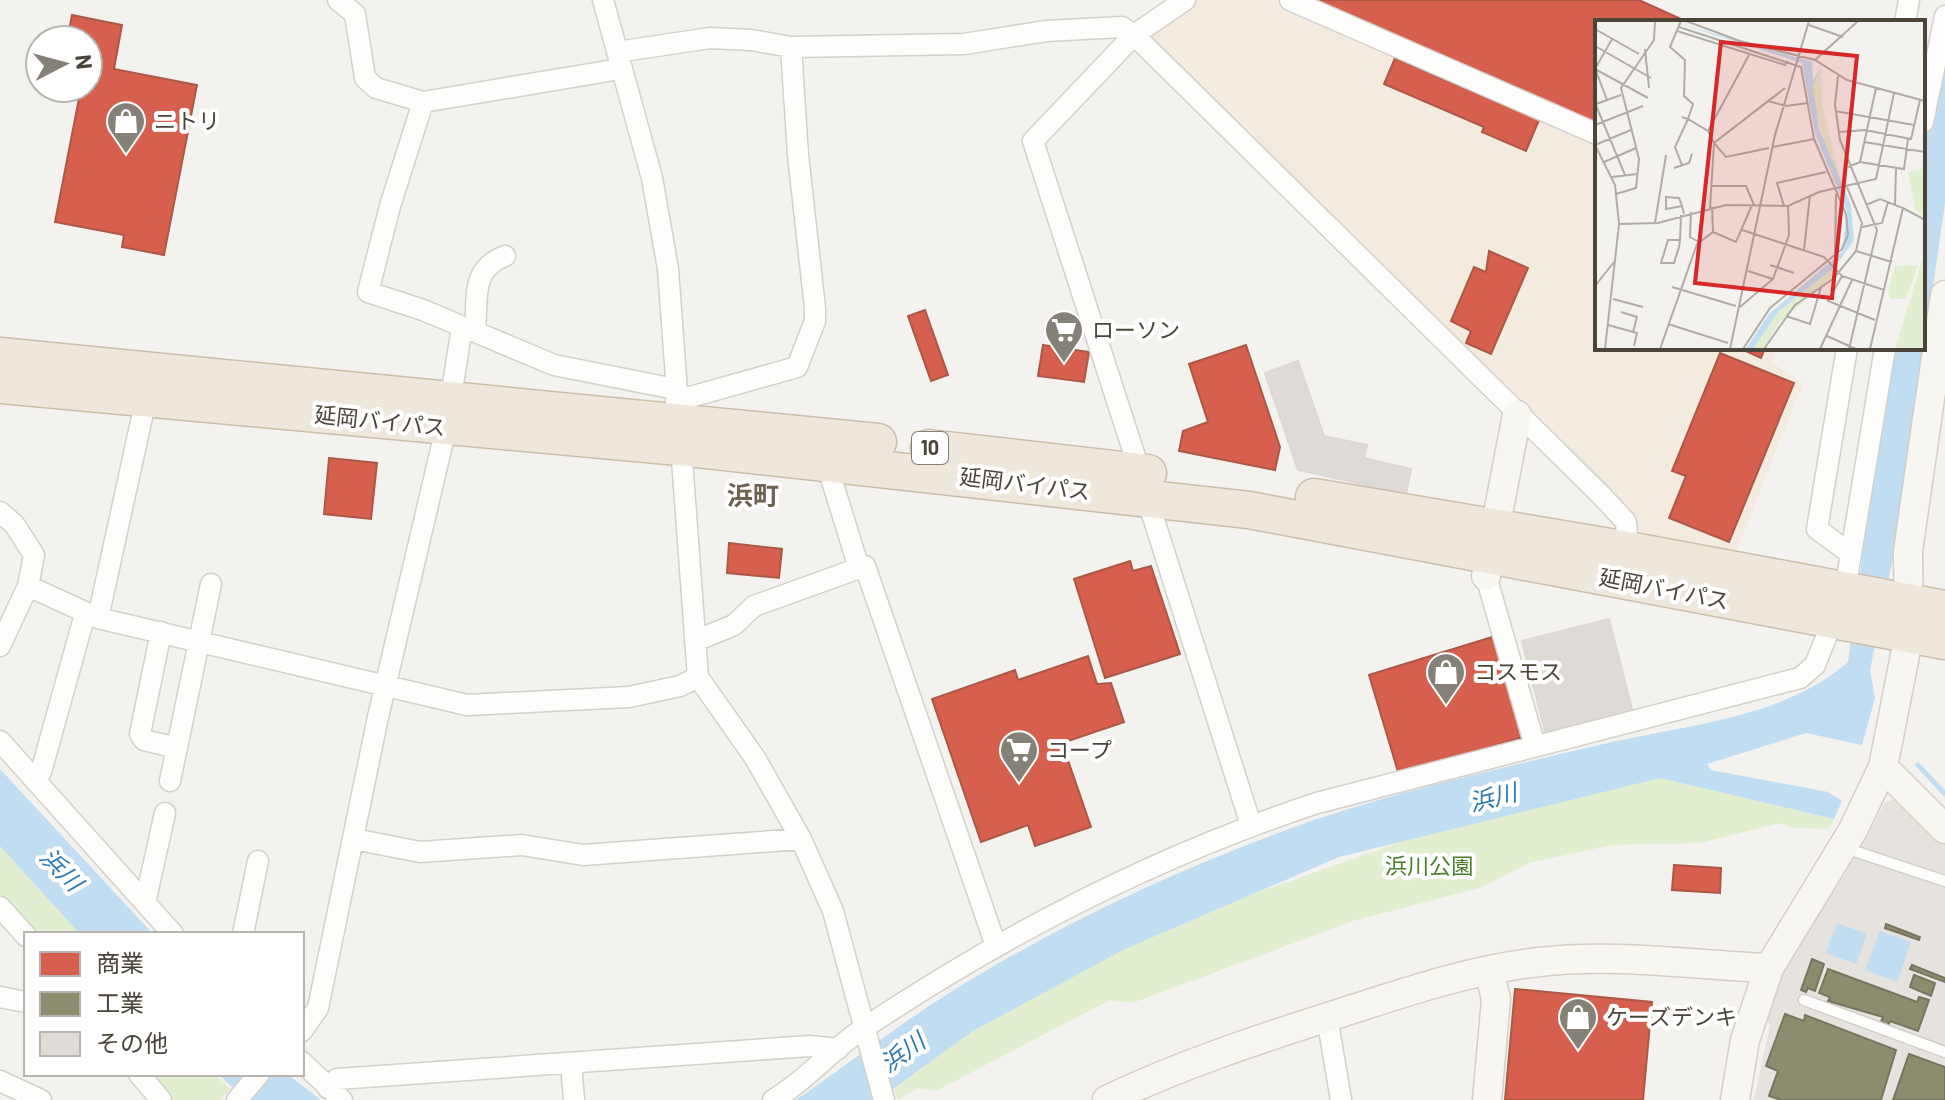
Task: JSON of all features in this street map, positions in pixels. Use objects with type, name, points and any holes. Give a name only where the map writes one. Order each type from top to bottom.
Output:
[{"type":"highway","name":"延岡バイパス","points":[[0,356],[447,414]]},
{"type":"highway","name":"延岡バイパス","points":[[0,385],[146,399],[447,414],[676,415],[1144,485],[1490,553],[1898,616],[1945,609]]},
{"type":"highway","name":"延岡バイパス","points":[[676,415],[834,463],[1144,485]]},
{"type":"highway","name":"延岡バイパス","points":[[1490,553],[1628,550],[1845,607]]},
{"type":"highway","name":"延岡バイパス","points":[[1898,616],[1945,641]]},
{"type":"street","points":[[338,0],[355,14],[365,78],[376,88],[423,102],[618,61],[710,38],[751,40],[791,47],[964,44],[1046,31],[1122,27],[1134,35],[1626,522],[1628,550]]},
{"type":"street","points":[[603,0],[652,178],[668,269],[676,415],[698,677],[755,758],[801,839],[833,911],[863,1032],[884,1100]]},
{"type":"street","points":[[1185,0],[1134,35],[1033,141],[1251,825]]},
{"type":"street","points":[[1290,0],[1595,133]]},
{"type":"street","points":[[1905,20],[1909,0]]},
{"type":"street","points":[[1925,112],[1945,16]]},
{"type":"street","points":[[423,102],[390,206],[368,292],[676,415],[797,367],[815,321],[814,272],[798,155],[791,47]]},
{"type":"street","points":[[304,1028],[318,1008],[480,275],[488,262],[505,256]]},
{"type":"street","points":[[1735,1100],[1745,1040],[1769,968],[1843,847],[1883,767],[1898,616],[1945,295]]},
{"type":"street","points":[[1847,350],[1817,529],[1851,554]]},
{"type":"street","points":[[773,1100],[838,1049],[996,946],[1085,898],[1251,825],[1317,803],[1800,678],[1815,665],[1845,607],[1885,350]]},
{"type":"street","points":[[34,779],[41,772],[91,616],[146,399]]},
{"type":"street","points":[[1517,415],[1516,436],[1490,553],[1535,746]]},
{"type":"street","points":[[834,463],[832,481],[859,568]]},
{"type":"street","points":[[0,512],[14,524],[34,555],[28,586],[0,646]]},
{"type":"street","points":[[695,641],[734,625],[754,606],[865,566],[996,946]]},
{"type":"street","points":[[170,781],[211,584]]},
{"type":"street","points":[[28,586],[91,616],[467,705],[629,697],[680,686],[698,677]]},
{"type":"street","points":[[161,632],[140,734],[144,740],[177,748]]},
{"type":"street","points":[[0,741],[171,932]]},
{"type":"street","points":[[1883,767],[1945,829]]},
{"type":"street","points":[[145,903],[165,813]]},
{"type":"street","points":[[354,839],[420,852],[522,845],[583,855],[801,839]]},
{"type":"street","points":[[243,932],[258,861]]},
{"type":"street","points":[[0,907],[24,934]]},
{"type":"street","points":[[1107,1100],[1248,1043],[1402,993],[1489,970],[1539,962],[1588,959],[1769,968]]},
{"type":"street","points":[[1487,1100],[1496,999],[1489,970]]},
{"type":"street","points":[[0,997],[24,1002]]},
{"type":"street","points":[[1327,1017],[1341,1100]]},
{"type":"street","points":[[335,1094],[337,1079],[810,1046],[838,1049]]},
{"type":"street","points":[[571,1063],[574,1100]]},
{"type":"street","points":[[304,1064],[335,1094]]},
{"type":"street","points":[[141,1076],[161,1100]]},
{"type":"street","points":[[237,1100],[257,1076]]},
{"type":"street","points":[[0,1081],[41,1100]]},
{"type":"lane","points":[[1843,847],[1945,881]]},
{"type":"lane","points":[[1804,1000],[1945,1052]]},
{"type":"shaded area","points":[[1195,0],[1276,0],[1595,141],[1595,350],[1776,350],[1773,363],[1803,383],[1736,552],[1650,542],[1145,35]]},
{"type":"shaded area","points":[[1906,797],[1945,838],[1945,1100],[1754,1100],[1770,1024],[1762,1020],[1781,974],[1862,847],[1885,802]]},
{"type":"green space","name":"浜川公園","points":[[1660,778],[1834,819],[1829,829],[1793,828],[1781,823],[1700,843],[1612,845],[1529,863],[1480,888],[1356,920],[1132,1003],[1110,1000],[936,1091],[918,1088],[898,1100],[894,1089],[973,1031],[1095,963],[1206,911],[1420,835]]},
{"type":"green space","points":[[0,846],[78,932],[31,932],[0,898]]},
{"type":"green space","points":[[150,1076],[217,1076],[230,1089],[220,1100],[172,1100]]},
{"type":"water","points":[[1945,51],[1945,204],[1925,341],[1925,144]]},
{"type":"water","name":"浜川","points":[[1891,350],[1924,350],[1894,553],[1870,670],[1875,698],[1862,745],[1806,733],[1707,764],[1711,770],[1828,792],[1842,801],[1834,819],[1660,778],[1339,857],[1125,949],[973,1031],[878,1100],[796,1100],[910,1019],[989,969],[1113,903],[1199,864],[1326,816],[1407,792],[1767,707],[1823,680],[1848,662]]},
{"type":"water","name":"浜川","points":[[0,769],[151,932],[78,932],[0,846]]},
{"type":"water","points":[[1837,923],[1867,934],[1856,964],[1826,953]]},
{"type":"water","points":[[1880,931],[1911,942],[1897,982],[1865,970]]},
{"type":"water","points":[[220,1076],[290,1076],[321,1100],[246,1100]]},
{"type":"building: 商業","points":[[1312,0],[1639,0],[1681,19],[1595,20],[1595,124]]},
{"type":"building: 商業","name":"ニトリ","points":[[72,15],[122,25],[114,69],[197,85],[164,255],[122,247],[124,235],[55,222],[78,104],[104,104],[104,24],[70,24]]},
{"type":"building: 商業","points":[[1395,58],[1539,120],[1526,151],[1482,132],[1484,127],[1384,84]]},
{"type":"building: 商業","points":[[1489,251],[1528,268],[1491,354],[1466,343],[1471,331],[1451,321],[1474,267],[1486,272]]},
{"type":"building: 商業","points":[[925,310],[948,375],[931,381],[908,316]]},
{"type":"building: 商業","name":"ローソン","points":[[1043,345],[1089,352],[1084,382],[1038,376]]},
{"type":"building: 商業","points":[[1246,345],[1280,447],[1275,470],[1179,451],[1183,431],[1208,422],[1189,364]]},
{"type":"building: 商業","points":[[1743,350],[1764,350],[1761,358]]},
{"type":"building: 商業","points":[[1720,353],[1794,383],[1729,542],[1669,518],[1686,476],[1672,471]]},
{"type":"building: 商業","points":[[329,458],[377,463],[371,519],[324,514]]},
{"type":"building: 商業","points":[[729,543],[782,549],[779,578],[727,573]]},
{"type":"building: 商業","points":[[1130,561],[1133,571],[1151,566],[1180,654],[1105,678],[1074,579]]},
{"type":"building: 商業","name":"コスモス","points":[[1492,637],[1523,737],[1399,775],[1369,675]]},
{"type":"building: 商業","name":"コープ","points":[[1088,656],[1097,684],[1111,683],[1124,722],[1062,743],[1091,827],[1035,846],[1028,825],[981,842],[932,699],[1015,670],[1018,680]]},
{"type":"building: 商業","points":[[1674,865],[1721,868],[1720,893],[1672,890]]},
{"type":"building: 商業","name":"ケーズデンキ","points":[[1515,989],[1652,1002],[1643,1100],[1505,1100]]},
{"type":"building: 工業","points":[[1886,924],[1920,937],[1919,940],[1885,928]]},
{"type":"building: 工業","points":[[1812,959],[1824,964],[1815,991],[1808,988],[1806,992],[1801,990]]},
{"type":"building: 工業","points":[[1912,965],[1945,978],[1945,982],[1910,969]]},
{"type":"building: 工業","points":[[1828,969],[1917,1002],[1919,997],[1929,1000],[1918,1031],[1890,1021],[1888,1027],[1880,1024],[1883,1017],[1828,1001],[1830,997],[1819,993]]},
{"type":"building: 工業","points":[[1914,975],[1935,983],[1931,996],[1910,987]]},
{"type":"building: 工業","points":[[1785,1014],[1804,1021],[1805,1015],[1896,1050],[1881,1100],[1781,1100],[1769,1096],[1778,1071],[1766,1066]]},
{"type":"building: 工業","points":[[1909,1054],[1945,1067],[1945,1100],[1893,1100]]},
{"type":"building: その他","points":[[1298,361],[1324,436],[1367,445],[1364,458],[1411,469],[1406,494],[1298,470],[1265,373]]},
{"type":"building: その他","points":[[1609,619],[1633,713],[1546,735],[1522,641]]},
{"type":"waterway","points":[[1918,765],[1945,794]]},
{"type":"place","name":"ニトリ","points":[[126,155]]},
{"type":"place","name":"ローソン","points":[[1064,364]]},
{"type":"place","name":"コスモス","points":[[1446,706]]},
{"type":"place","name":"コープ","points":[[1019,784]]},
{"type":"place","name":"ケーズデンキ","points":[[1578,1051]]},
{"type":"district","name":"浜町","points":[[753,496]]}]
